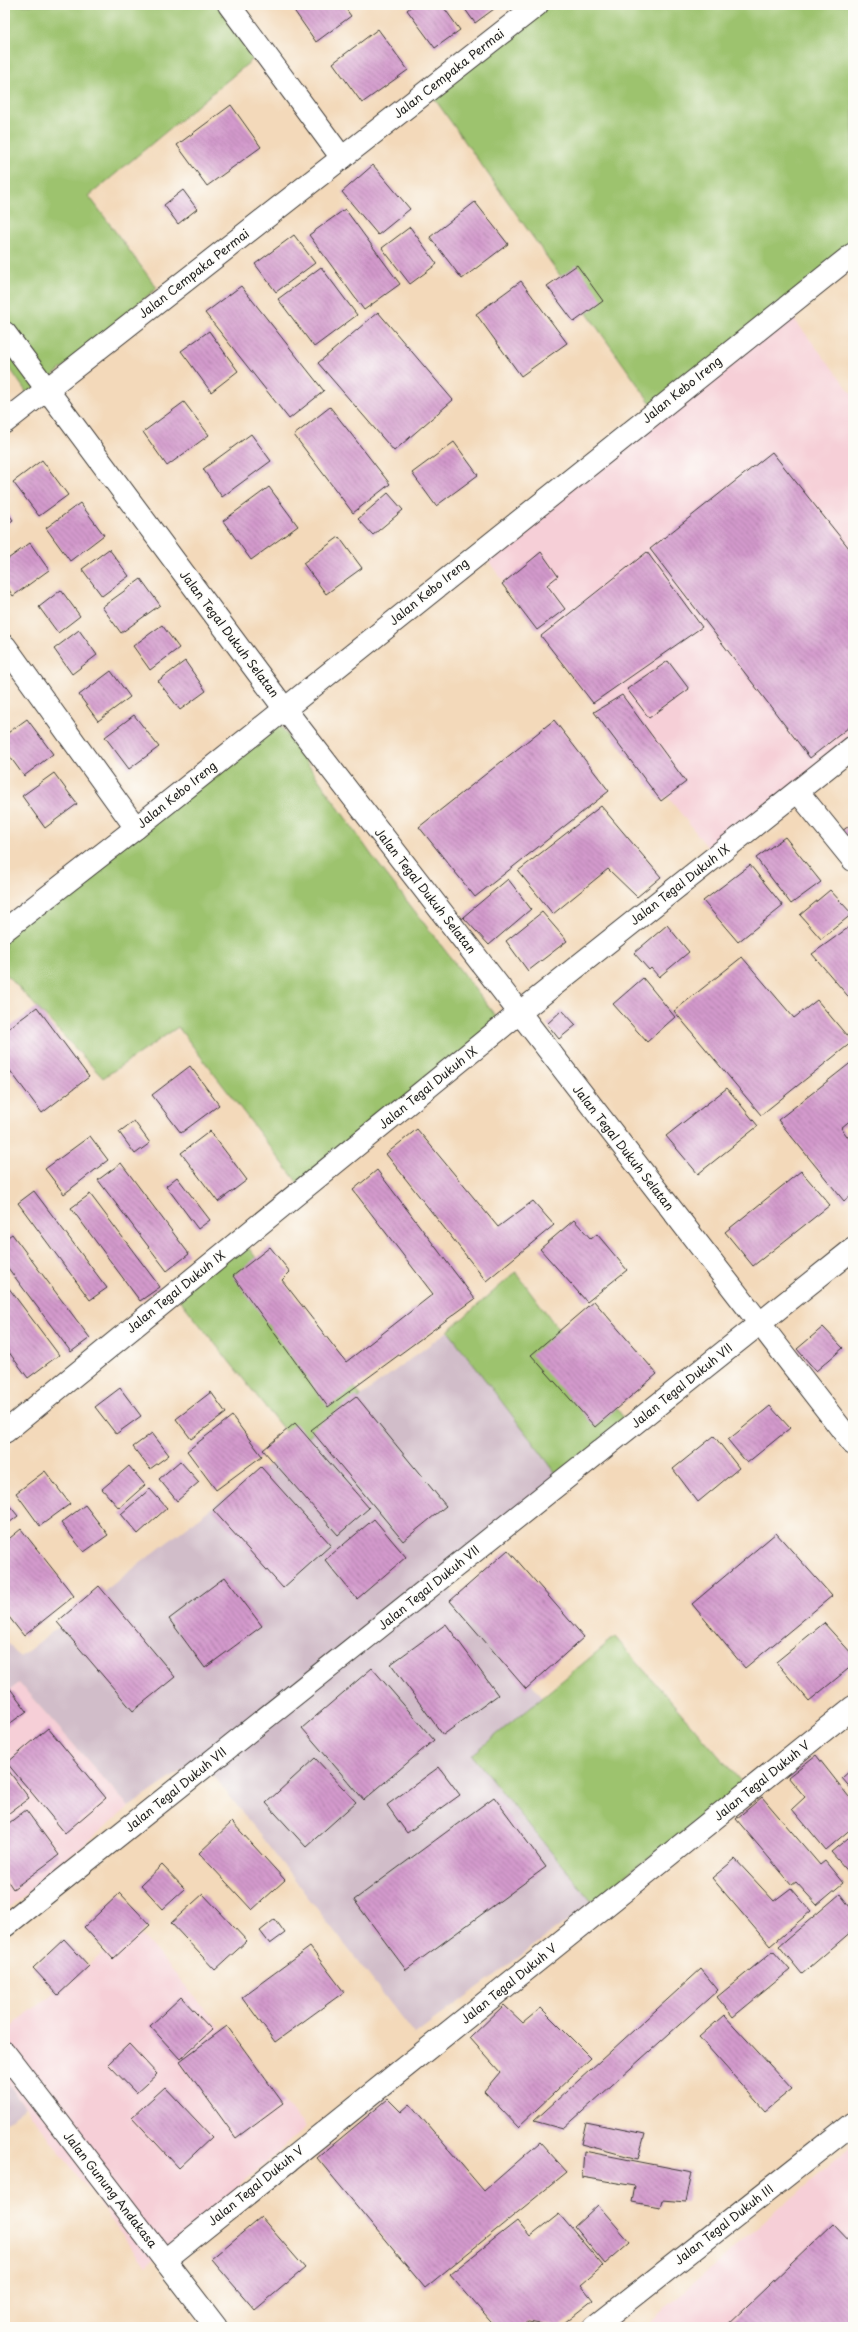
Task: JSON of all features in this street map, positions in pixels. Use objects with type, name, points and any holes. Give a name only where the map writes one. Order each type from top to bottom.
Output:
[{"type":"street","name":"Jalan Cempaka Permai","points":[[5,422],[537,5]]},
{"type":"street","points":[[236,8],[342,158]]},
{"type":"street","name":"Jalan Kebo Ireng","points":[[5,930],[136,828],[853,254]]},
{"type":"street","name":"Jalan Tegal Dukuh Selatan","points":[[5,333],[284,708],[853,1444]]},
{"type":"street","points":[[5,646],[136,828]]},
{"type":"street","name":"Jalan Tegal Dukuh IX","points":[[5,1432],[520,1013],[853,747]]},
{"type":"street","points":[[798,792],[853,860]]},
{"type":"street","name":"Jalan Tegal Dukuh VII","points":[[5,1926],[853,1249]]},
{"type":"street","name":"Jalan Tegal Dukuh V","points":[[165,2260],[853,1707]]},
{"type":"street","name":"Jalan Gunung Andakasa","points":[[5,2054],[216,2327]]},
{"type":"street","name":"Jalan Tegal Dukuh III","points":[[595,2327],[853,2123]]},
{"type":"shaded area","points":[[784,306],[853,395],[853,737],[712,853],[585,692],[478,547]]},
{"type":"shaded area","points":[[448,1331],[559,1477],[437,1574],[543,1697],[472,1755],[592,1902],[415,2035],[200,1758],[129,1807],[19,1683],[5,1694],[5,1639],[20,1657],[215,1505]]},
{"type":"shaded area","points":[[19,1683],[129,1807],[5,1911],[5,1694]]},
{"type":"shaded area","points":[[136,1928],[306,2128],[146,2266],[5,2080],[5,2031]]},
{"type":"shaded area","points":[[5,2080],[25,2107],[5,2123]]},
{"type":"shaded area","points":[[853,2144],[853,2327],[644,2327]]},
{"type":"green space","points":[[5,5],[232,5],[264,50],[89,196],[157,288],[29,396],[5,361]]},
{"type":"green space","points":[[534,5],[853,5],[853,252],[655,409],[429,91]]},
{"type":"green space","points":[[269,709],[373,857],[504,1027],[301,1187],[178,1027],[103,1078],[5,973],[5,929]]},
{"type":"green space","points":[[241,1238],[361,1396],[296,1445],[176,1295]]},
{"type":"green space","points":[[516,1272],[629,1425],[559,1477],[448,1331]]},
{"type":"green space","points":[[615,1637],[744,1785],[592,1902],[472,1755]]},
{"type":"building","points":[[298,5],[343,5],[351,16],[316,42],[293,9]]},
{"type":"building","points":[[413,5],[442,5],[460,30],[435,48],[407,10]]},
{"type":"building","points":[[462,5],[491,5],[494,9],[475,23]]},
{"type":"building","points":[[378,29],[408,70],[362,103],[333,63]]},
{"type":"building","points":[[231,105],[261,147],[207,186],[177,145]]},
{"type":"building","points":[[373,165],[410,209],[378,235],[342,192]]},
{"type":"building","points":[[183,190],[197,209],[178,224],[164,205]]},
{"type":"building","points":[[475,202],[508,244],[462,279],[430,237]]},
{"type":"building","points":[[345,209],[400,284],[364,310],[309,235]]},
{"type":"building","points":[[410,227],[437,264],[410,284],[382,248]]},
{"type":"building","points":[[294,235],[315,263],[276,292],[255,264]]},
{"type":"building","points":[[577,265],[603,301],[574,322],[547,286]]},
{"type":"building","points":[[321,267],[357,315],[314,347],[278,299]]},
{"type":"building","points":[[521,281],[567,343],[521,376],[476,314]]},
{"type":"building","points":[[241,286],[324,391],[289,419],[205,313]]},
{"type":"building","points":[[378,312],[453,400],[394,451],[318,363]]},
{"type":"building","points":[[209,331],[238,371],[211,392],[181,351]]},
{"type":"building","points":[[184,402],[209,435],[167,466],[143,432]]},
{"type":"building","points":[[330,407],[390,484],[353,513],[294,435]]},
{"type":"building","points":[[251,434],[271,461],[222,497],[203,469]]},
{"type":"building","points":[[454,442],[478,475],[436,506],[412,473]]},
{"type":"building","points":[[772,452],[853,553],[853,724],[810,758],[650,549]]},
{"type":"building","points":[[42,460],[68,495],[39,516],[13,482]]},
{"type":"building","points":[[269,487],[298,526],[251,560],[223,521]]},
{"type":"building","points":[[388,493],[403,510],[373,535],[358,519]]},
{"type":"building","points":[[80,503],[104,535],[70,561],[46,528]]},
{"type":"building","points":[[5,509],[13,520],[5,526]]},
{"type":"building","points":[[339,537],[362,568],[326,594],[303,563]]},
{"type":"building","points":[[30,543],[49,570],[13,596],[5,584],[5,561]]},
{"type":"building","points":[[109,549],[129,576],[102,596],[82,569]]},
{"type":"building","points":[[541,552],[558,576],[547,585],[565,609],[537,630],[502,584]]},
{"type":"building","points":[[647,552],[702,627],[593,703],[541,636]]},
{"type":"building","points":[[141,579],[160,605],[121,633],[102,607]]},
{"type":"building","points":[[61,590],[80,616],[58,633],[39,607]]},
{"type":"building","points":[[162,625],[179,648],[150,670],[133,646]]},
{"type":"building","points":[[79,630],[97,655],[72,674],[54,649]]},
{"type":"building","points":[[185,661],[206,691],[180,710],[158,681]]},
{"type":"building","points":[[668,661],[689,689],[649,718],[627,689]]},
{"type":"building","points":[[111,671],[130,697],[98,721],[79,695]]},
{"type":"building","points":[[622,695],[686,782],[661,801],[594,712]]},
{"type":"building","points":[[134,715],[159,747],[129,769],[105,737]]},
{"type":"building","points":[[27,719],[53,754],[24,776],[5,750],[5,735]]},
{"type":"building","points":[[554,720],[609,791],[475,897],[419,827]]},
{"type":"building","points":[[54,773],[77,804],[45,828],[22,796]]},
{"type":"building","points":[[601,806],[661,877],[637,897],[608,869],[553,914],[518,871]]},
{"type":"building","points":[[853,823],[853,845],[842,831]]},
{"type":"building","points":[[785,837],[821,882],[791,904],[756,858]]},
{"type":"building","points":[[750,865],[783,906],[738,942],[703,901]]},
{"type":"building","points":[[508,879],[531,909],[489,945],[463,917]]},
{"type":"building","points":[[830,890],[852,914],[821,939],[800,915]]},
{"type":"building","points":[[542,912],[567,941],[528,971],[506,941]]},
{"type":"building","points":[[667,925],[689,952],[659,977],[651,968],[649,970],[634,953]]},
{"type":"building","points":[[852,925],[853,926],[853,1002],[812,954]]},
{"type":"building","points":[[742,957],[794,1018],[817,1000],[852,1042],[761,1115],[674,1011]]},
{"type":"building","points":[[643,978],[675,1017],[647,1042],[613,1004]]},
{"type":"building","points":[[37,1007],[89,1077],[42,1113],[5,1064],[5,1031]]},
{"type":"building","points":[[562,1010],[576,1025],[559,1039],[547,1024]]},
{"type":"building","points":[[853,1061],[853,1118],[841,1128],[853,1144],[853,1193],[844,1201],[778,1120]]},
{"type":"building","points":[[190,1066],[219,1105],[181,1133],[152,1095]]},
{"type":"building","points":[[727,1088],[758,1126],[698,1174],[666,1136]]},
{"type":"building","points":[[134,1121],[150,1143],[135,1154],[119,1132]]},
{"type":"building","points":[[417,1129],[498,1227],[533,1201],[554,1225],[486,1281],[386,1154]]},
{"type":"building","points":[[210,1131],[247,1180],[218,1202],[181,1153]]},
{"type":"building","points":[[90,1136],[108,1160],[64,1194],[45,1169]]},
{"type":"building","points":[[121,1163],[189,1254],[167,1271],[98,1180]]},
{"type":"building","points":[[377,1170],[475,1299],[328,1407],[233,1276],[270,1247],[290,1272],[282,1280],[346,1362],[433,1294],[353,1190]]},
{"type":"building","points":[[801,1171],[830,1205],[753,1266],[725,1232]]},
{"type":"building","points":[[177,1177],[210,1220],[198,1229],[166,1186]]},
{"type":"building","points":[[34,1191],[107,1288],[90,1300],[18,1203]]},
{"type":"building","points":[[90,1194],[160,1287],[140,1301],[71,1208]]},
{"type":"building","points":[[574,1220],[591,1239],[597,1234],[627,1270],[587,1302],[540,1249]]},
{"type":"building","points":[[12,1234],[90,1338],[71,1352],[5,1264],[5,1239]]},
{"type":"building","points":[[5,1283],[59,1355],[28,1378],[5,1347]]},
{"type":"building","points":[[594,1301],[657,1374],[595,1427],[531,1355]]},
{"type":"building","points":[[823,1327],[843,1348],[816,1371],[797,1349]]},
{"type":"building","points":[[120,1388],[141,1416],[116,1434],[95,1407]]},
{"type":"building","points":[[211,1392],[226,1413],[191,1439],[176,1419]]},
{"type":"building","points":[[356,1396],[446,1506],[403,1541],[311,1430]]},
{"type":"building","points":[[770,1406],[790,1428],[747,1463],[728,1440]]},
{"type":"building","points":[[232,1416],[262,1456],[216,1490],[187,1451]]},
{"type":"building","points":[[295,1423],[369,1508],[338,1535],[263,1450]]},
{"type":"building","points":[[152,1433],[169,1455],[150,1469],[133,1447]]},
{"type":"building","points":[[714,1436],[739,1468],[698,1502],[673,1469]]},
{"type":"building","points":[[180,1461],[199,1482],[177,1501],[159,1479]]},
{"type":"building","points":[[129,1466],[145,1485],[119,1508],[102,1489]]},
{"type":"building","points":[[261,1467],[331,1545],[283,1588],[213,1510]]},
{"type":"building","points":[[45,1471],[70,1504],[40,1526],[16,1493]]},
{"type":"building","points":[[150,1489],[167,1508],[138,1534],[121,1514]]},
{"type":"building","points":[[5,1500],[18,1516],[5,1526]]},
{"type":"building","points":[[85,1505],[108,1535],[84,1552],[61,1523]]},
{"type":"building","points":[[374,1519],[406,1557],[357,1599],[325,1560]]},
{"type":"building","points":[[21,1529],[74,1596],[24,1636],[5,1612],[5,1542]]},
{"type":"building","points":[[776,1533],[832,1596],[745,1668],[692,1604]]},
{"type":"building","points":[[508,1550],[584,1637],[526,1689],[450,1601]]},
{"type":"building","points":[[225,1577],[262,1626],[205,1668],[169,1619]]},
{"type":"building","points":[[99,1586],[175,1677],[133,1711],[57,1622]]},
{"type":"building","points":[[824,1623],[853,1655],[853,1665],[809,1701],[776,1662]]},
{"type":"building","points":[[446,1624],[498,1695],[443,1735],[391,1664]]},
{"type":"building","points":[[372,1668],[434,1740],[364,1800],[302,1728]]},
{"type":"building","points":[[5,1682],[27,1711],[5,1727]]},
{"type":"building","points":[[48,1728],[106,1798],[65,1833],[7,1763]]},
{"type":"building","points":[[816,1755],[853,1802],[853,1827],[826,1850],[792,1809],[805,1797],[788,1777]]},
{"type":"building","points":[[315,1758],[356,1802],[306,1847],[266,1803]]},
{"type":"building","points":[[5,1766],[29,1798],[5,1816]]},
{"type":"building","points":[[439,1767],[460,1795],[407,1833],[387,1805]]},
{"type":"building","points":[[853,1768],[853,1791],[842,1778]]},
{"type":"building","points":[[494,1797],[546,1867],[406,1970],[354,1900]]},
{"type":"building","points":[[762,1797],[820,1865],[825,1861],[843,1883],[817,1905],[796,1882],[792,1885],[736,1819]]},
{"type":"building","points":[[26,1810],[59,1855],[13,1889],[5,1877],[5,1826]]},
{"type":"building","points":[[232,1822],[285,1880],[252,1910],[199,1853]]},
{"type":"building","points":[[853,1834],[853,1876],[852,1876],[831,1852]]},
{"type":"building","points":[[735,1859],[774,1901],[791,1888],[811,1911],[770,1946],[712,1878]]},
{"type":"building","points":[[162,1865],[185,1889],[163,1909],[141,1885]]},
{"type":"building","points":[[120,1893],[150,1925],[113,1959],[84,1927]]},
{"type":"building","points":[[203,1894],[247,1941],[215,1970],[171,1923]]},
{"type":"building","points":[[840,1894],[853,1911],[853,1930],[802,1974],[779,1946]]},
{"type":"building","points":[[275,1919],[285,1933],[270,1944],[260,1931]]},
{"type":"building","points":[[64,1939],[89,1966],[58,1995],[33,1968]]},
{"type":"building","points":[[310,1947],[344,1992],[275,2042],[242,1997]]},
{"type":"building","points":[[773,1951],[790,1970],[733,2017],[717,1997]]},
{"type":"building","points":[[701,1969],[718,1990],[563,2129],[534,2121]]},
{"type":"building","points":[[181,1997],[212,2030],[180,2059],[150,2026]]},
{"type":"building","points":[[504,2005],[523,2023],[541,2008],[591,2058],[518,2127],[484,2091],[500,2072],[470,2038]]},
{"type":"building","points":[[724,2015],[792,2089],[765,2111],[699,2037]]},
{"type":"building","points":[[227,2026],[283,2103],[236,2138],[180,2061]]},
{"type":"building","points":[[129,2044],[157,2074],[136,2093],[108,2064]]},
{"type":"building","points":[[165,2087],[212,2137],[179,2168],[132,2117]]},
{"type":"building","points":[[388,2099],[401,2112],[410,2104],[484,2191],[540,2142],[567,2172],[425,2288],[317,2158]]},
{"type":"building","points":[[586,2122],[645,2134],[638,2159],[581,2144]]},
{"type":"building","points":[[584,2151],[692,2172],[686,2202],[662,2200],[660,2207],[632,2202],[635,2186],[582,2177]]},
{"type":"building","points":[[598,2205],[630,2242],[605,2264],[574,2227]]},
{"type":"building","points":[[559,2214],[603,2266],[581,2285],[593,2300],[559,2327],[528,2322],[521,2327],[495,2327],[450,2274],[517,2221],[530,2237]]},
{"type":"building","points":[[261,2217],[305,2268],[255,2310],[211,2259]]},
{"type":"building","points":[[833,2224],[853,2245],[853,2327],[725,2327]]}]
